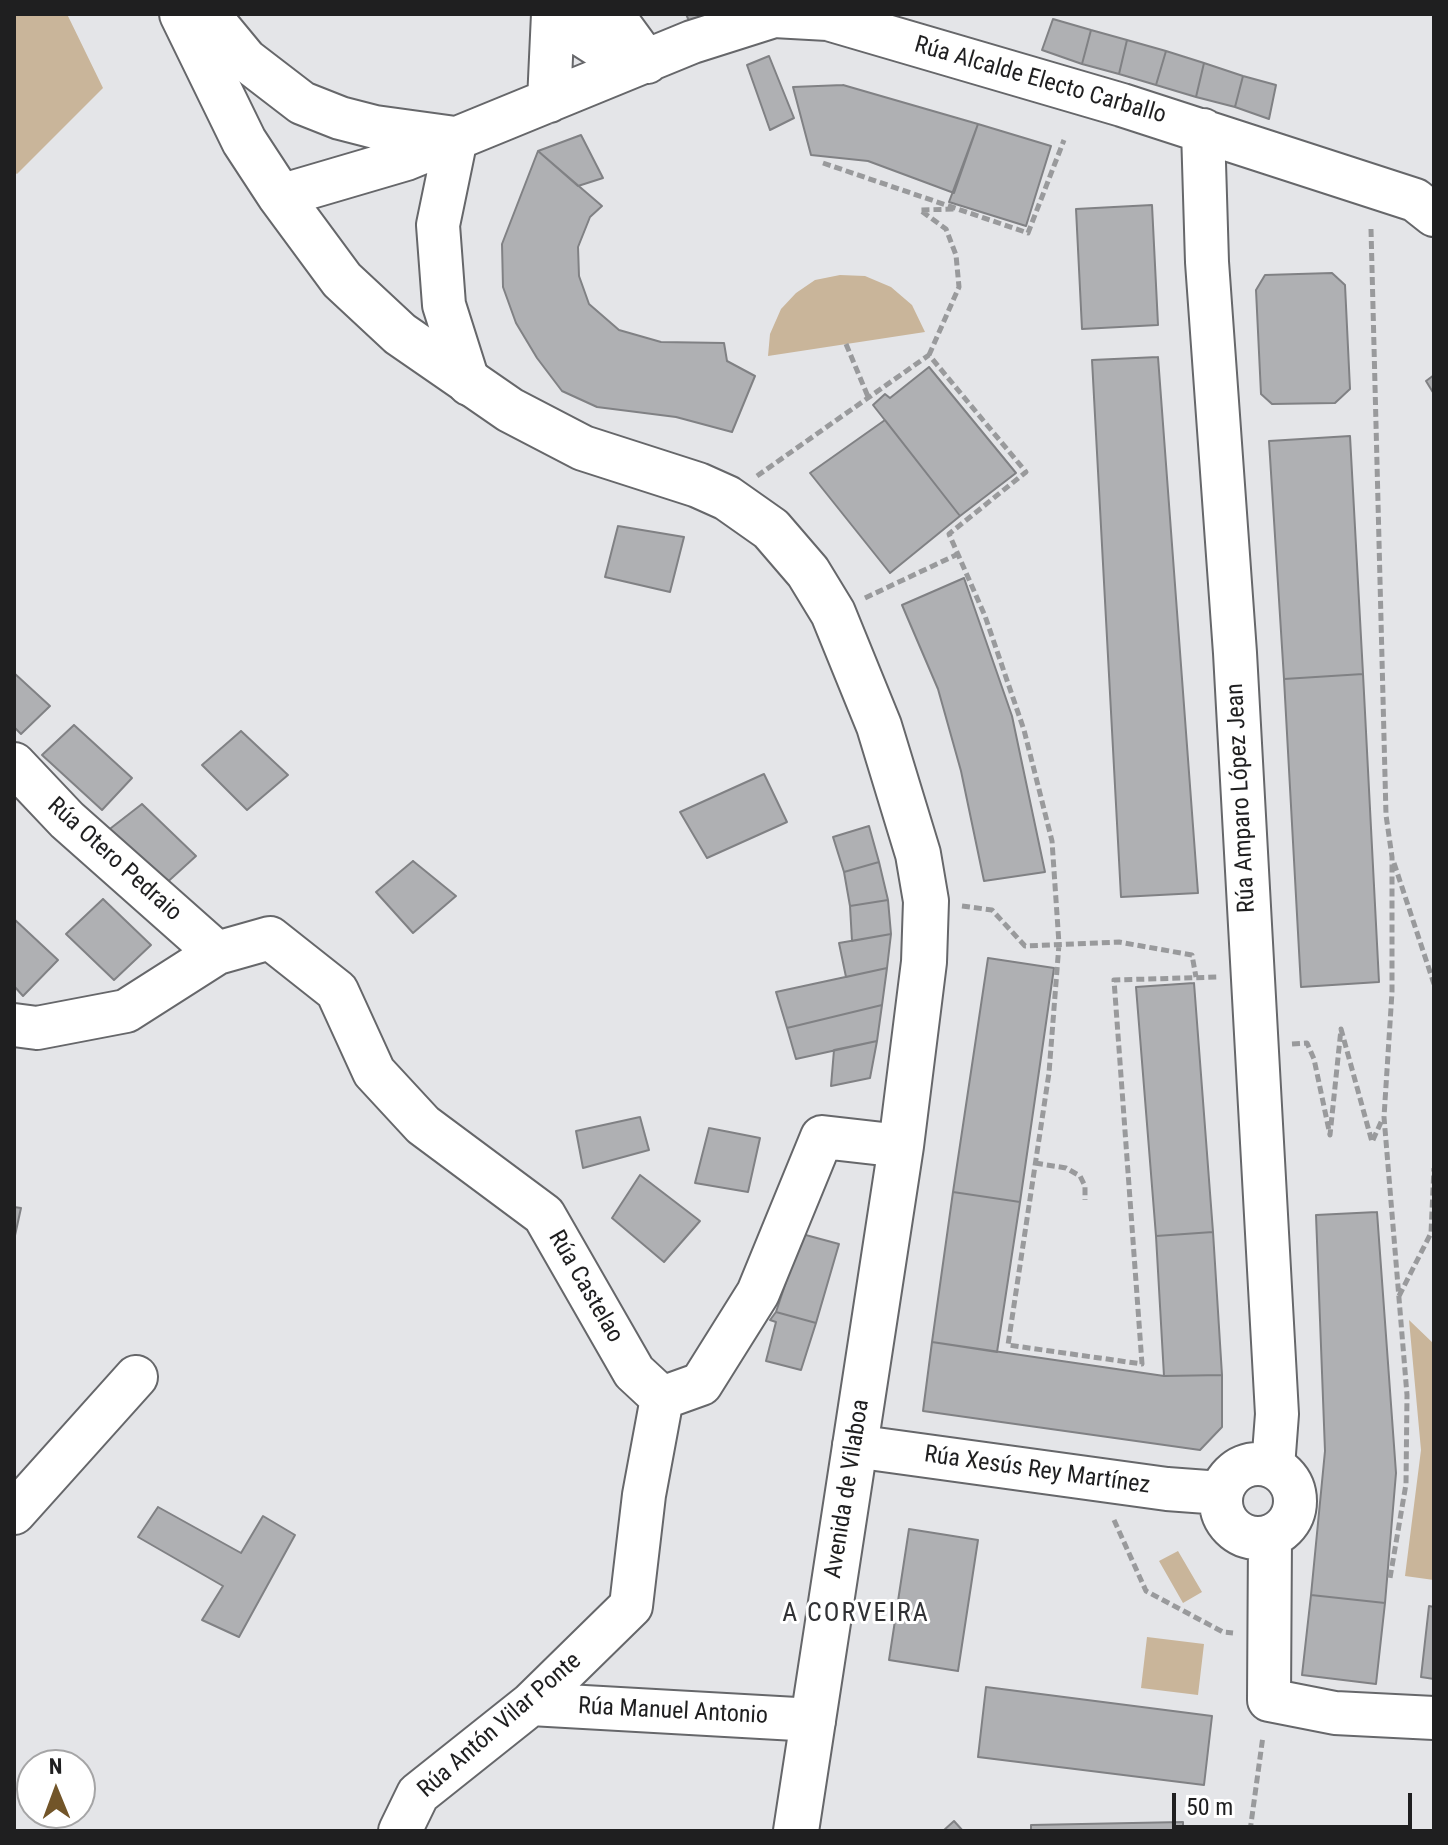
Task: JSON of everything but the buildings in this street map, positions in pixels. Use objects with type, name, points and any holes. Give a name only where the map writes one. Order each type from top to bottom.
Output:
[{"type":"highway","name":"Avenida de Vilaboa","points":[[182,14],[244,141],[342,280],[400,334],[510,410],[583,448],[698,485],[727,498],[771,529],[808,572],[833,613],[879,726],[918,854],[926,901],[924,962],[901,1146],[796,1831]]},
{"type":"street","points":[[208,14],[246,60],[302,103],[375,127],[456,138],[438,225],[444,305],[469,384]]},
{"type":"street","points":[[549,101],[553,14]]},
{"type":"street","points":[[566,14],[574,30],[596,44],[647,62]]},
{"type":"street","points":[[612,14],[647,62]]},
{"type":"street","name":"Rúa Alcalde Electo Carballo","points":[[280,196],[359,175],[647,62],[774,16],[828,19],[1203,130],[1415,200],[1434,215]]},
{"type":"street","name":"Rúa Amparo López Jean","points":[[1203,130],[1207,262],[1235,653],[1277,1414],[1273,1467]]},
{"type":"street","name":"Rúa Otero Pedraio","points":[[14,764],[67,820],[217,953]]},
{"type":"street","name":"Rúa Castelao","points":[[217,953],[270,938],[337,991],[374,1072],[423,1125],[544,1215],[634,1372],[662,1398]]},
{"type":"street","points":[[14,1025],[37,1028],[126,1011],[217,953]]},
{"type":"street","points":[[662,1398],[701,1384],[758,1293],[822,1137],[901,1146]]},
{"type":"street","points":[[14,1513],[136,1377]]},
{"type":"street","name":"Rúa Antón Vilar Ponte","points":[[400,1831],[418,1794],[531,1704],[631,1606],[644,1495],[662,1398]]},
{"type":"street","name":"Rúa Xesús Rey Martínez","points":[[854,1446],[1167,1489],[1221,1493]]},
{"type":"street","points":[[1247,1466],[1273,1467],[1285,1476],[1293,1488],[1296,1503],[1292,1518],[1283,1530],[1270,1537],[1247,1537],[1228,1525],[1223,1515],[1221,1493],[1226,1481],[1247,1466]]},
{"type":"street","points":[[1270,1537],[1272,1638],[1269,1700],[1335,1713],[1434,1718]]},
{"type":"street","name":"Rúa Manuel Antonio","points":[[531,1704],[814,1720]]},
{"type":"path","points":[[823,163],[1028,233],[1064,140]]},
{"type":"path","points":[[727,498],[929,355],[959,287],[956,255],[946,229],[920,210],[960,208]]},
{"type":"path","points":[[1371,229],[1386,815],[1392,857],[1392,992],[1384,1117],[1407,1395],[1406,1484],[1390,1578]]},
{"type":"path","points":[[846,344],[869,399]]},
{"type":"path","points":[[929,355],[1026,472],[949,534],[985,616],[1028,744],[1052,841],[1059,944],[1049,1073],[1008,1345],[1142,1364],[1114,980],[1251,976]]},
{"type":"path","points":[[833,613],[958,554]]},
{"type":"path","points":[[1392,857],[1434,984]]},
{"type":"path","points":[[992,910],[1025,946],[1119,942],[1192,955],[1196,977]]},
{"type":"path","points":[[1255,1047],[1307,1043],[1314,1059],[1330,1135],[1341,1029],[1372,1142],[1384,1117]]},
{"type":"path","points":[[1035,1163],[1066,1168],[1080,1176],[1085,1186],[1085,1200]]},
{"type":"path","points":[[1398,1296],[1431,1233],[1434,1168]]},
{"type":"path","points":[[1114,1520],[1146,1591],[1223,1632],[1272,1638]]},
{"type":"path","points":[[1250,1831],[1269,1700]]},
{"type":"shaded area","points":[[14,14],[67,14],[103,88],[17,174],[14,172]]},
{"type":"shaded area","points":[[840,275],[865,276],[891,287],[912,305],[925,332],[768,356],[770,334],[781,309],[796,293],[815,280]]},
{"type":"shaded area","points":[[1409,1320],[1434,1344],[1434,1580],[1405,1576],[1421,1450]]},
{"type":"shaded area","points":[[1178,1551],[1202,1592],[1183,1603],[1159,1561]]},
{"type":"shaded area","points":[[1147,1637],[1204,1644],[1198,1695],[1141,1688]]},
{"type":"district","name":"A CORVEIRA","points":[[856,1614]]}]
